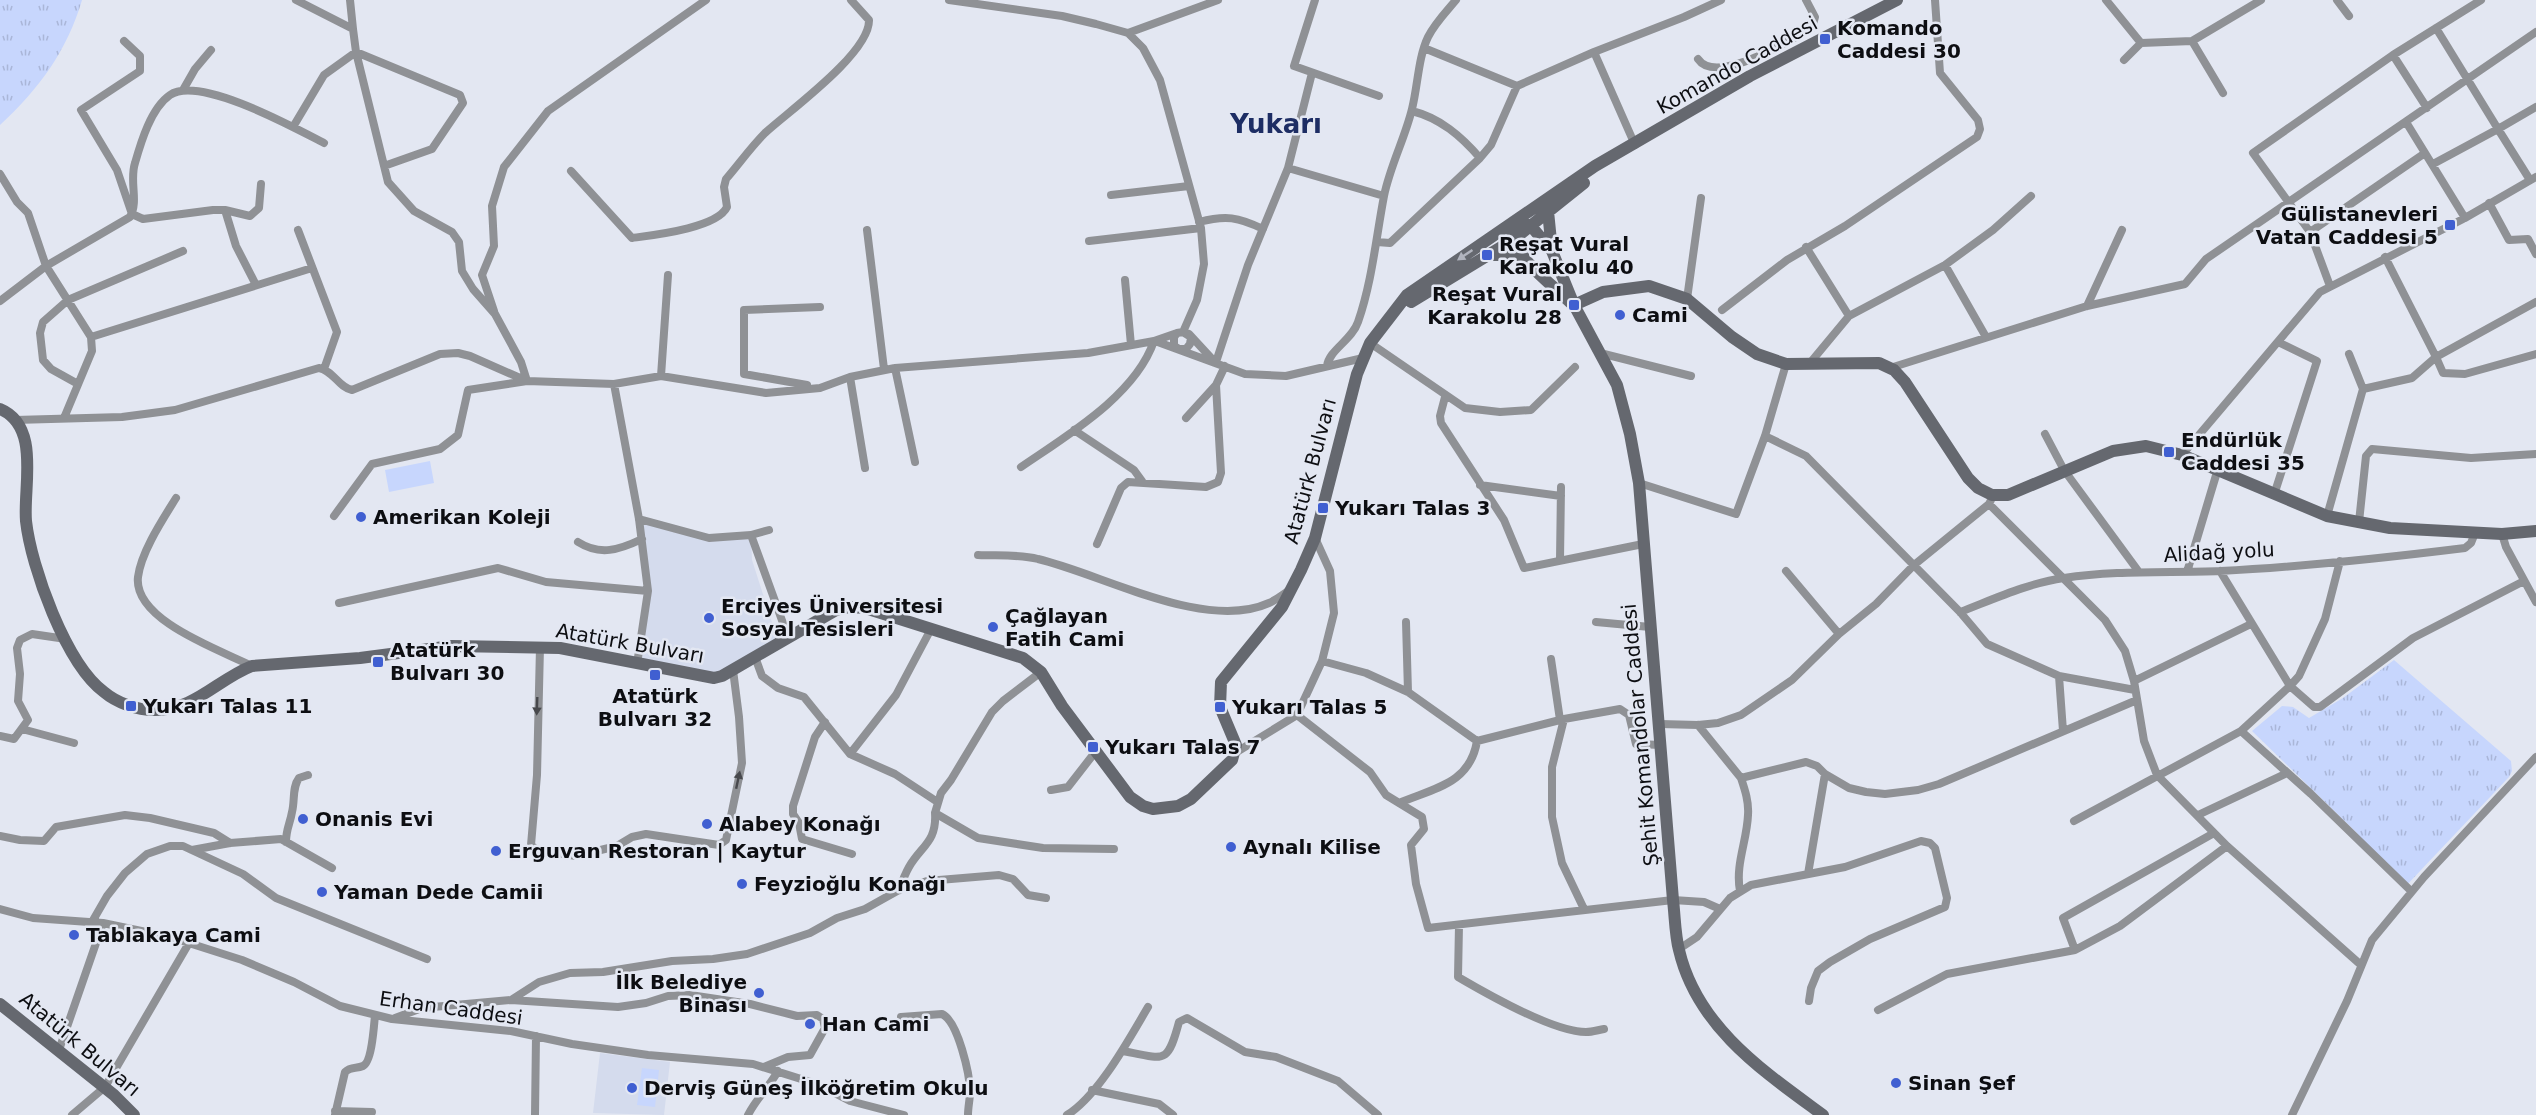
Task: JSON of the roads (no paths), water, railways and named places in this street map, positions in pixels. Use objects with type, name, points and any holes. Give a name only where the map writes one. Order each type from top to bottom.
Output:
[{"type":"street","points":[[296,0],[353,29]]},
{"type":"street","points":[[350,0],[356,52],[388,182],[414,211],[452,232],[459,242],[462,271],[473,289],[495,314]]},
{"type":"street","points":[[527,381],[521,362],[495,314],[482,275],[494,246],[492,206],[504,167],[548,111],[706,0]]},
{"type":"street","points":[[571,171],[632,238],[678,230],[716,219],[727,207],[724,187],[726,179],[763,135],[832,77],[859,44],[868,28],[869,20],[851,0]]},
{"type":"street","points":[[949,0],[1062,16],[1128,33],[1143,48],[1160,80],[1200,225],[1204,264],[1197,300],[1183,333],[1173,340],[1174,346],[1179,350],[1186,349],[1191,344],[1183,333]]},
{"type":"street","points":[[1128,33],[1218,0]]},
{"type":"street","points":[[1315,0],[1294,66],[1379,96]]},
{"type":"street","points":[[1327,366],[1329,357],[1346,342],[1356,328],[1377,242],[1384,196],[1412,111],[1424,48],[1432,30],[1456,0]]},
{"type":"street","points":[[1377,242],[1390,243],[1480,158],[1491,145],[1517,86],[1721,0]]},
{"type":"street","points":[[1698,59],[1705,66],[1714,68],[1758,57],[1812,28],[1815,17],[1806,0]]},
{"type":"street","name":"Komando Caddesi","points":[[1632,147],[1750,76],[1897,0]]},
{"type":"street","points":[[1722,310],[1760,279],[1806,247],[1845,226],[1978,135],[1978,120],[1940,73],[1935,0]]},
{"type":"street","points":[[2106,0],[2141,43]]},
{"type":"street","points":[[2124,60],[2141,43],[2192,40],[2260,0]]},
{"type":"street","points":[[2337,0],[2349,16]]},
{"type":"street","points":[[2330,286],[2310,232],[2253,153],[2393,55],[2481,0]]},
{"type":"street","points":[[2182,455],[2320,292],[2465,218],[2533,178],[2498,129],[2436,28]]},
{"type":"street","points":[[1890,368],[2087,306],[2185,284],[2206,259],[2536,32]]},
{"type":"street","points":[[2192,40],[2223,93]]},
{"type":"street","points":[[124,41],[140,56],[140,71],[81,110],[117,170],[132,214],[143,219],[225,210],[247,215],[255,213],[259,208],[261,184]]},
{"type":"street","points":[[1424,48],[1517,86]]},
{"type":"street","points":[[183,90],[195,69],[211,50]]},
{"type":"street","points":[[293,127],[324,75],[356,52]]},
{"type":"street","points":[[356,52],[456,92],[464,104],[432,149],[384,166]]},
{"type":"street","points":[[1388,318],[1431,289],[1514,240],[1632,147],[1594,52]]},
{"type":"street","points":[[2393,55],[2427,108]]},
{"type":"street","points":[[1216,362],[1263,229],[1288,168],[1312,73]]},
{"type":"street","points":[[0,301],[46,266],[124,222],[132,214],[134,206],[133,171],[145,136],[162,103],[171,94],[183,90],[197,91],[228,99],[259,110],[324,143]]},
{"type":"street","points":[[2433,164],[2536,107]]},
{"type":"street","points":[[1412,111],[1425,114],[1445,125],[1480,158]]},
{"type":"street","points":[[2406,122],[2465,218]]},
{"type":"street","name":"Atatürk Bulvarı","points":[[15,420],[27,453],[26,521],[36,567],[50,606],[85,672],[102,691],[116,700],[154,710],[178,707],[200,698],[238,671],[252,666],[360,658],[452,646],[560,648],[705,678],[722,676],[836,610],[850,607],[865,608],[989,645],[1023,658],[1041,672],[1062,706],[1130,797],[1143,806],[1164,809],[1178,806],[1191,799],[1228,767],[1235,753],[1234,737],[1220,707],[1221,682],[1282,607],[1315,538],[1363,358],[1388,318],[1407,295],[1595,166],[1632,147]]},
{"type":"street","points":[[2310,232],[2426,153]]},
{"type":"street","points":[[1288,168],[1384,196]]},
{"type":"street","points":[[0,174],[16,202],[28,213],[46,266],[91,337],[92,351],[64,418]]},
{"type":"street","points":[[1111,195],[1189,186]]},
{"type":"street","points":[[1810,363],[1849,316],[1945,266],[1993,230],[2031,196]]},
{"type":"street","points":[[1687,299],[1701,198]]},
{"type":"street","points":[[2489,203],[2509,240],[2528,239],[2536,254]]},
{"type":"street","points":[[225,210],[236,246],[256,285]]},
{"type":"street","points":[[1548,211],[1552,251],[1574,305]]},
{"type":"street","points":[[1089,241],[1200,225],[1221,217],[1243,219],[1263,229]]},
{"type":"street","points":[[1552,251],[1531,226],[1520,222],[1514,223],[1512,228],[1514,240],[1527,262],[1574,305]]},
{"type":"street","points":[[867,230],[884,369]]},
{"type":"street","points":[[2087,306],[2122,230]]},
{"type":"street","points":[[298,231],[337,332],[324,369]]},
{"type":"street","points":[[1806,247],[1849,316]]},
{"type":"street","points":[[78,384],[51,369],[41,354],[40,333],[43,322],[68,300],[183,251]]},
{"type":"street","points":[[1487,255],[1508,255],[1527,262]]},
{"type":"street","points":[[2385,257],[2443,373],[2465,374],[2536,354]]},
{"type":"street","points":[[1945,266],[1986,337]]},
{"type":"street","points":[[91,337],[312,268]]},
{"type":"street","points":[[661,376],[668,274]]},
{"type":"street","points":[[1125,280],[1131,345]]},
{"type":"street","points":[[1574,305],[1603,292],[1649,286],[1687,299],[1732,337],[1757,354],[1786,364],[1879,363],[1890,368],[1905,382],[1968,478],[2105,620],[2125,651],[2144,741],[2157,775],[2214,833],[2361,965]]},
{"type":"street","points":[[2363,388],[2412,378],[2436,357],[2536,302]]},
{"type":"street","name":"Şehit Komandolar Caddesi","points":[[1574,305],[1617,385],[1630,434],[1639,483],[1673,900],[1679,949],[1688,980],[1702,1007],[1734,1047],[1823,1115]]},
{"type":"street","points":[[820,307],[744,310],[744,374],[820,388]]},
{"type":"street","points":[[1183,333],[1216,362]]},
{"type":"street","points":[[333,516],[372,464],[440,449],[458,435],[468,390],[527,381],[614,384],[661,376],[766,393],[820,388],[850,377],[884,369],[1088,353],[1154,341],[1183,333]]},
{"type":"street","points":[[1154,341],[1245,374],[1286,376],[1363,358]]},
{"type":"street","points":[[1021,467],[1100,410],[1131,379],[1154,341]]},
{"type":"street","points":[[2274,495],[2317,361],[2278,342]]},
{"type":"street","points":[[1370,344],[1445,397],[1465,408],[1525,412],[1537,406],[1575,367]]},
{"type":"street","points":[[0,409],[15,420],[122,417],[176,410],[315,368],[324,369],[346,388],[352,390],[440,354],[458,352],[527,381]]},
{"type":"street","points":[[1600,353],[1691,376]]},
{"type":"street","points":[[2327,516],[2363,388],[2349,354]]},
{"type":"street","points":[[1639,483],[1736,514],[1765,436],[1786,364]]},
{"type":"street","points":[[1186,418],[1216,385],[1225,366]]},
{"type":"street","points":[[895,368],[915,462]]},
{"type":"street","points":[[850,377],[865,468]]},
{"type":"street","points":[[614,384],[639,519],[648,591],[637,664]]},
{"type":"street","points":[[1097,544],[1121,488],[1132,481],[1206,487],[1218,482],[1221,473],[1216,385]]},
{"type":"street","points":[[1445,397],[1440,416],[1441,423],[1504,520],[1524,567],[1643,544]]},
{"type":"street","points":[[1074,430],[1134,470],[1142,481]]},
{"type":"street","points":[[2045,434],[2064,470],[2139,572]]},
{"type":"street","points":[[1765,436],[1806,456],[1960,612],[1987,644],[2059,676],[2134,686],[2251,624]]},
{"type":"street","points":[[1660,724],[1718,723],[1741,715],[1792,680],[1839,633],[1876,604],[1914,565],[1991,500],[2022,490],[2064,470],[2113,451],[2146,446],[2182,455],[2217,472],[2327,516],[2390,528],[2502,534],[2536,531]]},
{"type":"street","points":[[2359,522],[2366,456],[2372,449],[2471,458],[2536,454]]},
{"type":"street","points":[[2187,572],[2217,472]]},
{"type":"street","points":[[1480,485],[1561,492],[1560,560]]},
{"type":"street","points":[[176,498],[152,538],[138,576],[142,596],[150,609],[164,622],[252,666]]},
{"type":"street","points":[[639,519],[709,538],[750,535],[769,530]]},
{"type":"street","name":"Alidağ yolu","points":[[1960,612],[2031,585],[2064,578],[2139,572],[2220,571],[2465,548],[2471,543],[2475,533]]},
{"type":"street","points":[[2502,534],[2505,547],[2536,602]]},
{"type":"street","points":[[750,535],[788,637]]},
{"type":"street","points":[[1235,753],[1297,715],[1322,662],[1334,613],[1330,571],[1315,538]]},
{"type":"street","points":[[578,542],[598,551],[612,551],[642,539]]},
{"type":"street","points":[[978,555],[1036,558],[1177,605],[1212,610],[1247,609],[1269,603],[1291,589]]},
{"type":"street","points":[[2074,821],[2241,731],[2290,686],[2299,676],[2325,619],[2340,561]]},
{"type":"street","points":[[339,603],[498,568],[546,582],[648,591]]},
{"type":"street","points":[[1786,571],[1839,633]]},
{"type":"street","points":[[2220,571],[2290,686],[2311,706],[2320,707],[2413,638],[2524,581]]},
{"type":"street","points":[[1406,622],[1408,692]]},
{"type":"street","points":[[1596,622],[1650,627]]},
{"type":"street","points":[[850,754],[896,696],[931,629]]},
{"type":"street","points":[[0,736],[14,739],[28,718],[18,701],[20,674],[18,644],[29,634],[66,639]]},
{"type":"street","points":[[540,647],[537,775],[531,845],[537,850],[576,856],[617,846],[639,834],[720,845],[726,840],[742,763],[740,717],[733,670]]},
{"type":"street","points":[[755,657],[762,676],[769,683],[804,697],[850,754],[895,774],[936,801]]},
{"type":"street","points":[[1551,659],[1562,719],[1552,767],[1552,816],[1562,864],[1584,909]]},
{"type":"street","points":[[1322,662],[1366,673],[1408,692],[1477,741],[1562,719],[1617,709],[1624,710],[1629,715],[1636,744],[1661,745]]},
{"type":"street","points":[[899,890],[909,867],[934,834],[936,801],[992,712],[1041,672]]},
{"type":"street","points":[[2059,676],[2062,731]]},
{"type":"street","points":[[1741,778],[1806,762],[1817,766],[1825,774],[1849,788],[1885,794],[1909,792],[1939,784],[2137,700]]},
{"type":"street","points":[[1297,715],[1370,772],[1386,795],[1419,814],[1424,821],[1424,829],[1411,845],[1416,884],[1428,928],[1673,900],[1704,902],[1720,909]]},
{"type":"street","points":[[825,722],[815,737],[794,799],[793,814],[799,823],[802,839],[852,854]]},
{"type":"street","points":[[1698,725],[1741,778],[1748,801],[1748,815],[1738,872],[1740,891]]},
{"type":"street","points":[[22,729],[74,743]]},
{"type":"street","points":[[2241,731],[2411,891]]},
{"type":"street","points":[[1399,803],[1457,778],[1468,768],[1475,755],[1477,741]]},
{"type":"street","points":[[1051,790],[1068,786],[1096,751]]},
{"type":"street","points":[[2292,1115],[2348,1001],[2372,940],[2411,891],[2461,835],[2536,757]]},
{"type":"street","points":[[2198,815],[2287,773]]},
{"type":"street","points":[[1808,874],[1825,774]]},
{"type":"street","points":[[286,842],[286,827],[292,813],[296,782],[302,776],[308,775]]},
{"type":"street","points":[[934,813],[978,838],[1042,848],[1114,849]]},
{"type":"street","points":[[0,836],[44,841],[56,827],[125,815],[150,818],[214,833],[230,843]]},
{"type":"street","points":[[2075,950],[2063,918],[2214,833]]},
{"type":"street","points":[[192,850],[230,843],[281,839],[332,868]]},
{"type":"street","points":[[1679,949],[1697,937],[1720,909],[1740,891],[1762,882],[1860,863],[1921,841],[1927,841],[1935,848],[1947,898],[1946,904],[1941,910],[1856,946],[1818,970],[1809,1001]]},
{"type":"street","points":[[92,922],[107,896],[125,873],[147,854],[170,846],[183,846],[243,874],[276,898],[427,959]]},
{"type":"street","points":[[1878,1010],[1947,974],[2075,950],[2120,926],[2228,846]]},
{"type":"street","points":[[511,1000],[538,982],[570,973],[603,972],[672,961],[713,959],[747,954],[810,933],[837,918],[865,909],[899,890],[927,881],[999,874],[1013,879],[1028,895],[1046,898]]},
{"type":"street","name":"Erhan Caddesi","points":[[0,909],[33,918],[103,923],[189,943],[242,960],[340,1006],[392,1019],[445,1023],[648,1055],[753,1064],[817,1084],[850,1101],[904,1115]]},
{"type":"street","points":[[59,1050],[103,923]]},
{"type":"street","points":[[1458,925],[1458,977],[1503,1003],[1569,1030],[1587,1032],[1604,1029]]},
{"type":"street","points":[[73,1115],[105,1087],[189,943]]},
{"type":"street","points":[[392,1019],[422,1008],[511,1000],[618,1007],[646,1003],[668,996],[690,995],[740,1002],[797,1016],[817,1015],[823,1019],[825,1028],[810,1055],[788,1057],[764,1067]]},
{"type":"street","name":"Atatürk Bulvarı","points":[[0,1004],[105,1087],[134,1115]]},
{"type":"street","points":[[1067,1115],[1092,1090],[1122,1051],[1148,1007]]},
{"type":"street","points":[[901,1017],[942,1014],[951,1020],[962,1048],[970,1089],[968,1115]]},
{"type":"street","points":[[372,1112],[335,1113],[346,1070],[363,1066],[369,1060],[375,1015]]},
{"type":"street","points":[[1122,1051],[1157,1056],[1166,1055],[1171,1050],[1179,1022],[1187,1017],[1245,1052],[1276,1057],[1338,1081],[1378,1115]]},
{"type":"street","points":[[535,1115],[536,1036]]},
{"type":"street","points":[[748,1115],[755,1101],[778,1071]]},
{"type":"street","points":[[1092,1090],[1159,1104],[1173,1115]]},
{"type":"place","name":"Komando Caddesi 30","points":[[1825,39]]},
{"type":"place","name":"Gülistanevleri Vatan Caddesi 5","points":[[2450,225]]},
{"type":"place","name":"Reşat Vural Karakolu 40","points":[[1487,255]]},
{"type":"place","name":"Reşat Vural Karakolu 28","points":[[1574,305]]},
{"type":"place","name":"Cami","points":[[1620,315]]},
{"type":"place","name":"Endürlük Caddesi 35","points":[[2169,452]]},
{"type":"place","name":"Yukarı Talas 3","points":[[1323,508]]},
{"type":"place","name":"Amerikan Koleji","points":[[361,517]]},
{"type":"place","name":"Erciyes Üniversitesi Sosyal Tesisleri","points":[[709,618]]},
{"type":"place","name":"Çağlayan Fatih Cami","points":[[993,627]]},
{"type":"place","name":"Atatürk Bulvarı 30","points":[[378,662]]},
{"type":"place","name":"Atatürk Bulvarı 32","points":[[655,675]]},
{"type":"place","name":"Yukarı Talas 11","points":[[131,706]]},
{"type":"place","name":"Yukarı Talas 5","points":[[1220,707]]},
{"type":"place","name":"Yukarı Talas 7","points":[[1093,747]]},
{"type":"place","name":"Onanis Evi","points":[[303,819]]},
{"type":"place","name":"Alabey Konağı","points":[[707,824]]},
{"type":"place","name":"Aynalı Kilise","points":[[1231,847]]},
{"type":"place","name":"Erguvan Restoran | Kaytur","points":[[496,851]]},
{"type":"place","name":"Feyzioğlu Konağı","points":[[742,884]]},
{"type":"place","name":"Yaman Dede Camii","points":[[322,892]]},
{"type":"place","name":"Tablakaya Cami","points":[[74,935]]},
{"type":"place","name":"İlk Belediye Binası","points":[[759,993]]},
{"type":"place","name":"Han Cami","points":[[810,1024]]},
{"type":"place","name":"Sinan Şef","points":[[1896,1083]]},
{"type":"place","name":"Derviş Güneş İlköğretim Okulu","points":[[632,1088]]},
{"type":"district","name":"Yukarı","points":[[1276,124]]}]
